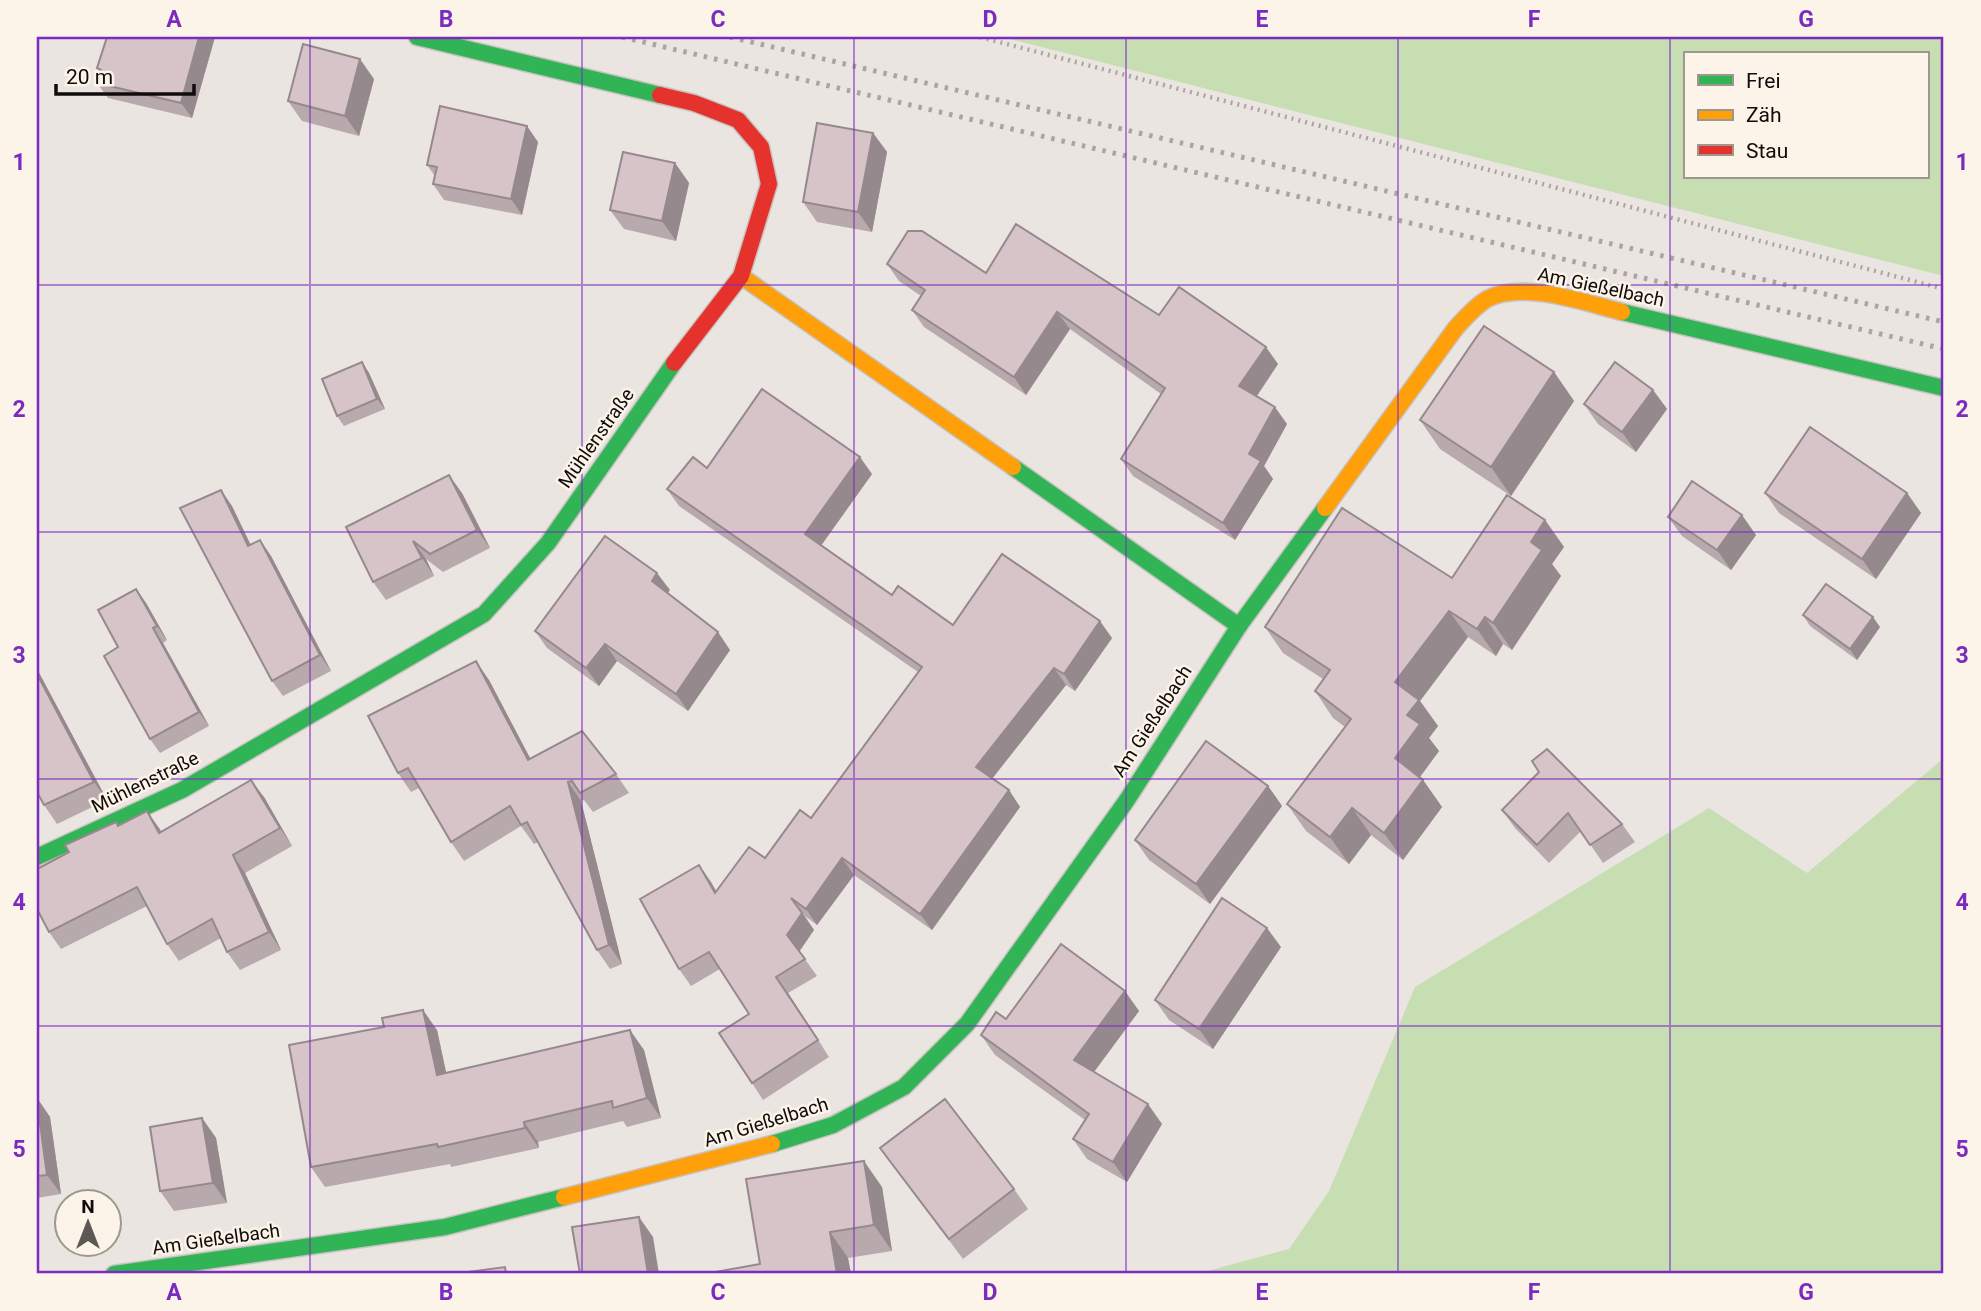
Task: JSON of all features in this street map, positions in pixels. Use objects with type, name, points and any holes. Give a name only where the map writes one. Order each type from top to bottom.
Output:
[{"type":"street","name":"Mühlenstraße","points":[[37,857],[182,790],[432,647],[484,614],[548,543],[696,331],[741,276],[769,184],[761,147],[738,120],[694,103],[417,37]]},
{"type":"street","points":[[741,276],[1239,626]]},
{"type":"street","name":"Am Gießelbach","points":[[114,1274],[445,1227],[736,1155],[833,1125],[904,1087],[967,1024],[1127,800],[1239,626],[1455,329],[1485,299],[1512,290],[1557,296],[1944,388]]},
{"type":"path","points":[[980,37],[1944,289]]},
{"type":"green space","points":[[1002,37],[1944,37],[1944,276]]},
{"type":"green space","points":[[1944,758],[1944,1274],[1196,1274],[1289,1249],[1329,1191],[1415,987],[1709,808],[1807,873]]},
{"type":"building","points":[[107,37],[199,37],[181,103],[97,83],[101,70],[97,68]]},
{"type":"building","points":[[303,44],[360,59],[345,116],[288,101]]},
{"type":"building","points":[[440,106],[527,126],[511,199],[433,184],[437,167],[427,165]]},
{"type":"building","points":[[817,123],[873,133],[858,212],[803,202]]},
{"type":"building","points":[[623,152],[675,163],[662,221],[610,210]]},
{"type":"building","points":[[1016,224],[1159,315],[1179,287],[1266,347],[1239,386],[1275,407],[1249,454],[1261,461],[1223,523],[1121,459],[1165,388],[1057,312],[1014,377],[912,310],[925,290],[887,264],[908,231],[922,231],[986,273]]},
{"type":"building","points":[[1484,326],[1554,372],[1491,467],[1420,420]]},
{"type":"building","points":[[362,362],[377,399],[337,416],[322,379]]},
{"type":"building","points":[[1615,362],[1653,390],[1622,432],[1584,404]]},
{"type":"building","points":[[762,389],[860,457],[805,534],[892,595],[898,586],[953,625],[1002,554],[1100,621],[1064,674],[1054,668],[976,767],[1009,790],[920,914],[842,858],[806,909],[791,898],[802,913],[787,935],[805,959],[776,977],[818,1040],[752,1083],[719,1033],[749,1014],[709,952],[679,969],[640,899],[699,865],[715,893],[749,847],[765,858],[800,810],[811,818],[922,667],[667,489],[693,457],[707,468]]},
{"type":"building","points":[[1810,427],[1907,493],[1862,559],[1765,493]]},
{"type":"building","points":[[449,475],[477,530],[430,554],[413,541],[422,558],[373,582],[346,527]]},
{"type":"building","points":[[1692,481],[1742,515],[1717,550],[1668,517]]},
{"type":"building","points":[[221,490],[248,546],[260,540],[320,655],[272,681],[180,508]]},
{"type":"building","points":[[1507,495],[1545,520],[1531,542],[1542,550],[1493,623],[1485,617],[1477,629],[1449,611],[1395,682],[1419,700],[1407,715],[1420,724],[1395,758],[1423,780],[1384,833],[1352,808],[1330,837],[1287,804],[1351,719],[1315,691],[1330,670],[1265,627],[1342,508],[1452,578]]},
{"type":"building","points":[[605,536],[657,573],[652,581],[718,632],[676,694],[605,644],[586,668],[535,631]]},
{"type":"building","points":[[1826,584],[1873,617],[1850,649],[1803,615]]},
{"type":"building","points":[[136,589],[157,626],[153,628],[199,712],[150,739],[104,656],[118,647],[98,610]]},
{"type":"building","points":[[476,661],[528,760],[582,731],[616,774],[580,793],[572,781],[568,782],[609,945],[597,950],[527,822],[521,825],[510,806],[451,842],[408,768],[398,773],[368,716]]},
{"type":"building","points":[[37,674],[94,782],[44,805],[37,792]]},
{"type":"building","points":[[1206,741],[1268,786],[1196,884],[1135,840]]},
{"type":"building","points":[[1547,749],[1622,824],[1590,845],[1568,813],[1537,845],[1502,810],[1539,772],[1532,761]]},
{"type":"building","points":[[251,780],[280,828],[233,855],[269,932],[227,952],[212,919],[167,944],[137,887],[49,932],[37,909],[37,869],[69,852],[65,845],[116,822],[118,826],[147,811],[159,833]]},
{"type":"building","points":[[1222,898],[1267,928],[1199,1029],[1155,1000]]},
{"type":"building","points":[[1061,944],[1125,991],[1074,1060],[1148,1104],[1113,1162],[1073,1139],[1089,1114],[981,1035],[996,1012],[1006,1019]]},
{"type":"building","points":[[423,1010],[437,1075],[630,1030],[647,1098],[613,1108],[612,1101],[524,1122],[525,1128],[438,1147],[437,1144],[311,1167],[289,1045],[384,1027],[382,1018]]},
{"type":"building","points":[[945,1099],[1014,1189],[949,1239],[880,1148]]},
{"type":"building","points":[[37,1101],[47,1175],[37,1176]]},
{"type":"building","points":[[202,1118],[213,1183],[160,1191],[150,1127]]},
{"type":"building","points":[[864,1161],[874,1225],[830,1232],[837,1274],[704,1274],[760,1264],[746,1179]]},
{"type":"building","points":[[639,1217],[648,1274],[580,1274],[572,1227]]},
{"type":"building","points":[[505,1267],[506,1274],[453,1274]]},
{"type":"railway","points":[[622,37],[1944,349]]},
{"type":"railway","points":[[730,37],[1944,322]]},
{"type":"traffic: fast","points":[[417,37],[660,95]]},
{"type":"traffic: fast","points":[[1622,312],[1944,388]]},
{"type":"traffic: fast","points":[[37,857],[182,790],[484,614],[548,543],[674,363]]},
{"type":"traffic: fast","points":[[1013,467],[1239,626],[1325,508]]},
{"type":"traffic: fast","points":[[772,1144],[833,1125],[904,1087],[967,1024],[1127,800],[1239,626]]},
{"type":"traffic: fast","points":[[114,1274],[445,1227],[564,1197]]},
{"type":"traffic: slow","points":[[741,276],[1013,467]]},
{"type":"traffic: slow","points":[[1325,508],[1455,329],[1487,299],[1501,294],[1536,292],[1622,312]]},
{"type":"traffic: slow","points":[[564,1197],[772,1144]]},
{"type":"traffic: jam","points":[[660,95],[694,103],[738,120],[761,147],[769,184],[741,276],[674,363]]}]
